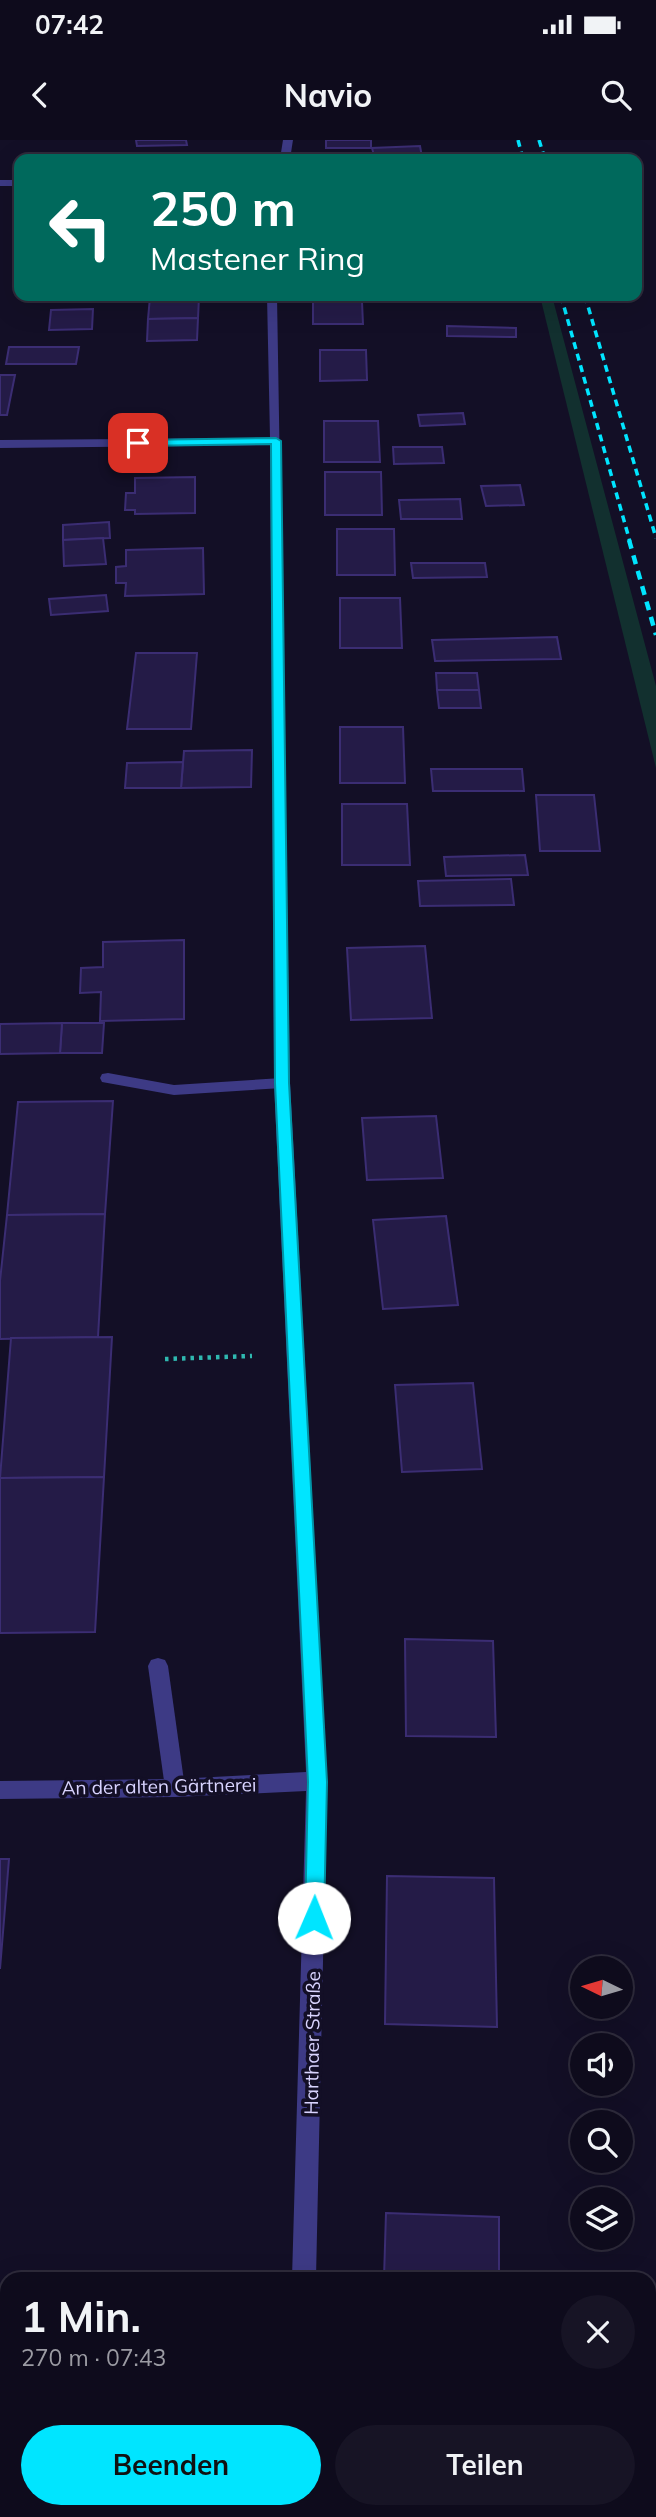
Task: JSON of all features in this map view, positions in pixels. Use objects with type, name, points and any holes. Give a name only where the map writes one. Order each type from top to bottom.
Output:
[{"type":"street","name":"Harthaer Straße","points":[[272,301],[282,1083],[317,1782],[304,2272]]},
{"type":"street","points":[[0,444],[276,441]]},
{"type":"street","points":[[108,1078],[174,1090],[282,1083]]},
{"type":"street","points":[[158,1666],[175,1788]]},
{"type":"street","name":"An der alten Gärtnerei","points":[[0,1790],[175,1788],[317,1782]]},
{"type":"path","points":[[165,1359],[296,1355]]},
{"type":"green space","points":[[541,301],[553,301],[656,686],[656,768]]},
{"type":"building","points":[[136,140],[186,140],[187,145],[137,146]]},
{"type":"building","points":[[326,140],[371,140],[371,148],[326,148]]},
{"type":"building","points":[[420,146],[421,154],[374,154],[372,148]]},
{"type":"building","points":[[150,301],[199,301],[198,318],[148,319]]},
{"type":"building","points":[[313,302],[362,302],[363,324],[313,324]]},
{"type":"building","points":[[93,309],[92,329],[49,330],[51,310]]},
{"type":"building","points":[[198,318],[197,340],[147,341],[148,319]]},
{"type":"building","points":[[447,326],[516,328],[516,337],[447,336]]},
{"type":"building","points":[[9,347],[79,347],[76,364],[6,364]]},
{"type":"building","points":[[320,350],[366,350],[367,380],[320,381]]},
{"type":"building","points":[[0,375],[15,375],[7,415],[0,415]]},
{"type":"building","points":[[463,413],[465,424],[420,426],[418,415]]},
{"type":"building","points":[[324,421],[378,421],[380,462],[324,462]]},
{"type":"building","points":[[393,447],[442,447],[444,463],[394,464]]},
{"type":"building","points":[[325,472],[381,472],[382,515],[325,515]]},
{"type":"building","points":[[195,477],[195,513],[135,514],[135,510],[125,510],[126,493],[135,493],[135,478]]},
{"type":"building","points":[[520,485],[524,505],[486,506],[481,486]]},
{"type":"building","points":[[460,499],[462,519],[401,519],[399,500]]},
{"type":"building","points":[[109,522],[110,538],[63,540],[63,525]]},
{"type":"building","points":[[337,529],[394,529],[395,575],[337,575]]},
{"type":"building","points":[[103,538],[106,564],[64,566],[63,540]]},
{"type":"building","points":[[203,548],[204,594],[125,596],[126,583],[116,583],[116,567],[126,566],[126,550]]},
{"type":"building","points":[[411,563],[485,563],[487,577],[413,578]]},
{"type":"building","points":[[106,595],[108,611],[51,615],[49,599]]},
{"type":"building","points":[[340,598],[400,598],[402,648],[340,648]]},
{"type":"building","points":[[557,637],[561,659],[435,661],[432,640]]},
{"type":"building","points":[[136,653],[197,653],[191,729],[127,729]]},
{"type":"building","points":[[436,673],[477,673],[479,690],[437,690]]},
{"type":"building","points":[[437,690],[479,690],[481,708],[439,708]]},
{"type":"building","points":[[340,727],[403,727],[405,783],[340,783]]},
{"type":"building","points":[[252,750],[251,787],[181,788],[184,751]]},
{"type":"building","points":[[183,762],[181,788],[125,788],[127,763]]},
{"type":"building","points":[[431,769],[522,769],[524,791],[433,791]]},
{"type":"building","points":[[536,795],[594,795],[600,851],[540,851]]},
{"type":"building","points":[[342,804],[407,804],[410,865],[342,865]]},
{"type":"building","points":[[525,855],[528,875],[446,876],[444,857]]},
{"type":"building","points":[[511,879],[514,905],[420,906],[418,881]]},
{"type":"building","points":[[184,940],[184,1019],[100,1021],[101,992],[80,993],[81,968],[103,967],[103,942]]},
{"type":"building","points":[[425,946],[432,1018],[351,1020],[347,948]]},
{"type":"building","points":[[62,1023],[104,1023],[102,1053],[60,1053]]},
{"type":"building","points":[[62,1023],[60,1053],[0,1054],[0,1024]]},
{"type":"building","points":[[113,1101],[105,1214],[7,1215],[18,1102]]},
{"type":"building","points":[[436,1116],[443,1178],[367,1180],[362,1118]]},
{"type":"building","points":[[105,1214],[98,1337],[0,1339],[0,1281],[7,1215]]},
{"type":"building","points":[[446,1216],[458,1305],[383,1309],[373,1220]]},
{"type":"building","points":[[112,1337],[104,1477],[0,1478],[11,1338]]},
{"type":"building","points":[[473,1383],[482,1469],[402,1472],[395,1385]]},
{"type":"building","points":[[104,1477],[95,1632],[0,1633],[0,1478]]},
{"type":"building","points":[[405,1639],[493,1641],[496,1737],[406,1736]]},
{"type":"building","points":[[0,1859],[9,1859],[0,1969]]},
{"type":"building","points":[[387,1876],[494,1878],[497,2027],[385,2024]]},
{"type":"building","points":[[386,2213],[499,2217],[499,2272],[384,2272]]},
{"type":"railway","points":[[518,140],[522,154]]},
{"type":"railway","points":[[539,140],[543,154]]},
{"type":"railway","points":[[562,301],[630,542]]},
{"type":"railway","points":[[586,301],[656,538]]},
{"type":"railway","points":[[629,540],[656,635]]},
{"type":"route","points":[[138,443],[276,441],[282,1083],[317,1782],[314,1918]]}]
